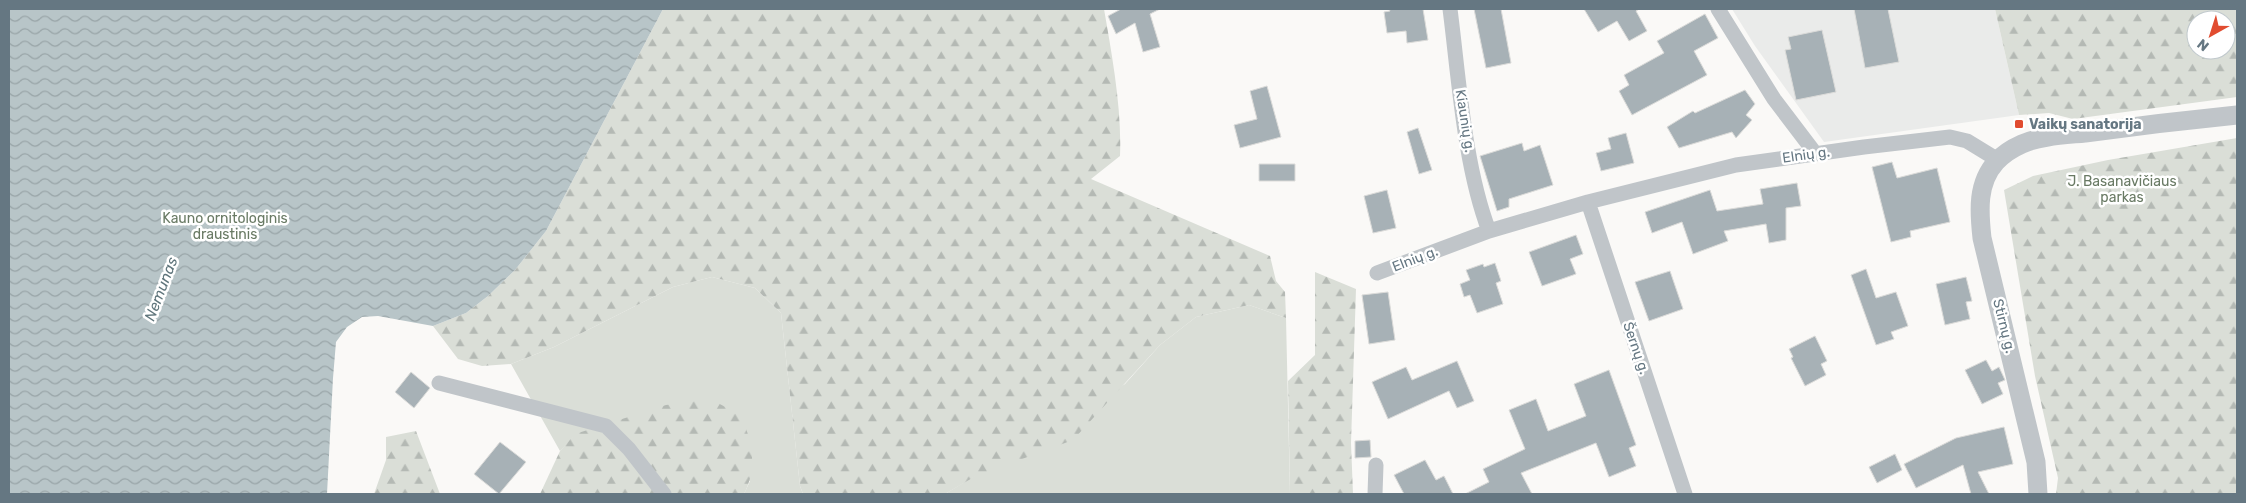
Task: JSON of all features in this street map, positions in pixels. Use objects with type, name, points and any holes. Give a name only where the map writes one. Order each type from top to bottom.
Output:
[{"type":"street","name":"Kiaunių g.","points":[[1450,9],[1464,120],[1479,204],[1489,231]]},
{"type":"street","points":[[1718,9],[1774,99],[1816,153]]},
{"type":"street","points":[[1998,160],[2023,144],[2057,136],[2237,115]]},
{"type":"street","name":"Elnių g.","points":[[1377,273],[1489,231],[1588,202],[1726,167],[1816,153],[1950,137],[1967,141],[1998,160]]},
{"type":"street","name":"Stirnų g.","points":[[1998,160],[1990,170],[1982,186],[1979,211],[1982,238],[2036,462],[2038,494]]},
{"type":"street","name":"Šernų g.","points":[[1588,202],[1685,494]]},
{"type":"street","points":[[440,383],[606,426],[629,449],[664,494]]},
{"type":"street","points":[[1375,494],[1376,465]]},
{"type":"shaded area","points":[[1732,9],[1995,9],[2019,115],[1824,142],[1755,46]]},
{"type":"green space","points":[[663,9],[1104,9],[1118,101],[1120,156],[1091,179],[1270,256],[1276,281],[1285,292],[1286,318],[1249,305],[1196,317],[1160,345],[1073,440],[974,477],[945,494],[803,494],[800,486],[781,313],[755,288],[712,277],[673,287],[554,347],[511,364],[482,366],[458,359],[433,326],[466,313],[488,296],[515,270],[546,231]]},
{"type":"green space","points":[[1995,9],[2237,9],[2237,97],[2073,119],[2049,113],[2019,115]]},
{"type":"green space","name":"J. Basanavičiaus parkas","points":[[2237,138],[2237,494],[2056,494],[2058,478],[2035,376],[2004,190],[2033,176],[2108,160]]},
{"type":"green space","points":[[1315,272],[1356,289],[1351,443],[1353,494],[1290,494],[1288,381],[1315,355]]},
{"type":"green space","points":[[712,277],[755,288],[781,313],[800,486],[803,494],[744,494],[750,481],[576,434],[560,451],[511,364],[554,347],[673,287]]},
{"type":"green space","points":[[1249,305],[1286,318],[1290,494],[945,494],[1125,384],[1160,345],[1196,317]]},
{"type":"green space","points":[[710,399],[741,415],[745,425],[752,454],[752,464],[751,474],[744,494],[540,494],[560,451],[575,434],[666,405]]},
{"type":"green space","points":[[416,431],[440,494],[374,494],[386,460],[386,437]]},
{"type":"water","name":"Kauno ornitologinis draustinis","points":[[9,9],[663,9],[546,231],[515,270],[488,296],[466,313],[433,326],[378,316],[362,317],[347,327],[336,342],[327,494],[9,494]]},
{"type":"building","points":[[1121,9],[1160,9],[1150,14],[1160,47],[1143,52],[1135,23],[1116,34],[1108,16]]},
{"type":"building","points":[[1389,9],[1423,9],[1428,40],[1407,43],[1406,31],[1387,33],[1384,12],[1390,11]]},
{"type":"building","points":[[1474,9],[1501,9],[1511,63],[1486,68]]},
{"type":"building","points":[[1584,9],[1639,9],[1636,11],[1647,31],[1629,41],[1617,21],[1598,32]]},
{"type":"building","points":[[1854,9],[1888,9],[1899,62],[1865,68]]},
{"type":"building","points":[[1705,14],[1718,38],[1694,51],[1707,75],[1632,115],[1619,91],[1629,85],[1624,75],[1664,53],[1657,41]]},
{"type":"building","points":[[1822,30],[1836,92],[1796,100],[1785,50],[1791,49],[1788,37]]},
{"type":"building","points":[[1267,86],[1281,137],[1240,148],[1234,125],[1257,119],[1250,91]]},
{"type":"building","points":[[1745,90],[1755,104],[1746,115],[1752,120],[1736,138],[1732,132],[1679,148],[1667,127],[1693,111],[1695,113]]},
{"type":"building","points":[[1418,128],[1432,170],[1419,174],[1407,132]]},
{"type":"building","points":[[1626,133],[1634,163],[1601,171],[1596,153],[1611,149],[1608,138]]},
{"type":"building","points":[[1522,143],[1524,151],[1540,145],[1553,185],[1509,199],[1509,207],[1497,211],[1480,156]]},
{"type":"building","points":[[1892,162],[1897,178],[1937,168],[1950,222],[1910,231],[1911,237],[1891,242],[1872,167]]},
{"type":"building","points":[[1259,164],[1295,164],[1295,181],[1259,181]]},
{"type":"building","points":[[1797,183],[1801,206],[1786,208],[1786,240],[1769,243],[1766,224],[1724,231],[1728,241],[1693,254],[1682,222],[1652,233],[1645,212],[1710,190],[1717,211],[1763,204],[1760,189]]},
{"type":"building","points":[[1387,190],[1396,228],[1373,233],[1364,196]]},
{"type":"building","points":[[1576,235],[1583,254],[1570,259],[1576,274],[1542,286],[1529,252]]},
{"type":"building","points":[[1495,263],[1501,281],[1496,283],[1503,304],[1477,313],[1470,295],[1464,297],[1460,284],[1470,280],[1466,270],[1483,264],[1484,267]]},
{"type":"building","points":[[1866,269],[1876,298],[1896,292],[1908,326],[1891,332],[1894,339],[1876,345],[1851,275]]},
{"type":"building","points":[[1670,271],[1683,309],[1649,321],[1635,282]]},
{"type":"building","points":[[1966,277],[1972,301],[1966,302],[1970,319],[1945,325],[1936,284]]},
{"type":"building","points":[[1388,292],[1395,340],[1369,344],[1362,295]]},
{"type":"building","points":[[1815,336],[1827,361],[1821,364],[1826,375],[1805,386],[1791,358],[1793,357],[1789,349]]},
{"type":"building","points":[[1986,360],[1992,371],[1999,367],[2005,380],[1998,383],[2003,394],[1982,404],[1965,370]]},
{"type":"building","points":[[1457,361],[1474,401],[1457,408],[1449,391],[1388,419],[1372,382],[1406,367],[1412,380]]},
{"type":"building","points":[[1609,370],[1636,445],[1629,448],[1636,466],[1609,477],[1596,443],[1521,473],[1532,494],[1465,494],[1489,482],[1483,469],[1525,449],[1509,410],[1536,399],[1548,431],[1586,416],[1574,384]]},
{"type":"building","points":[[411,372],[430,388],[414,408],[395,392]]},
{"type":"building","points":[[2004,427],[2013,464],[1978,472],[1989,494],[1971,494],[1963,465],[1916,488],[1904,464],[1956,438]]},
{"type":"building","points":[[1370,440],[1371,457],[1355,458],[1355,441]]},
{"type":"building","points":[[500,442],[526,462],[499,494],[474,474]]},
{"type":"building","points":[[1895,454],[1902,470],[1877,483],[1869,467]]},
{"type":"building","points":[[1425,460],[1436,480],[1444,476],[1453,494],[1404,494],[1394,475]]},
{"type":"place","name":"Vaikų sanatorija","points":[[2019,124]]},
{"type":"water label","name":"Nemunas","points":[[161,289]]}]
